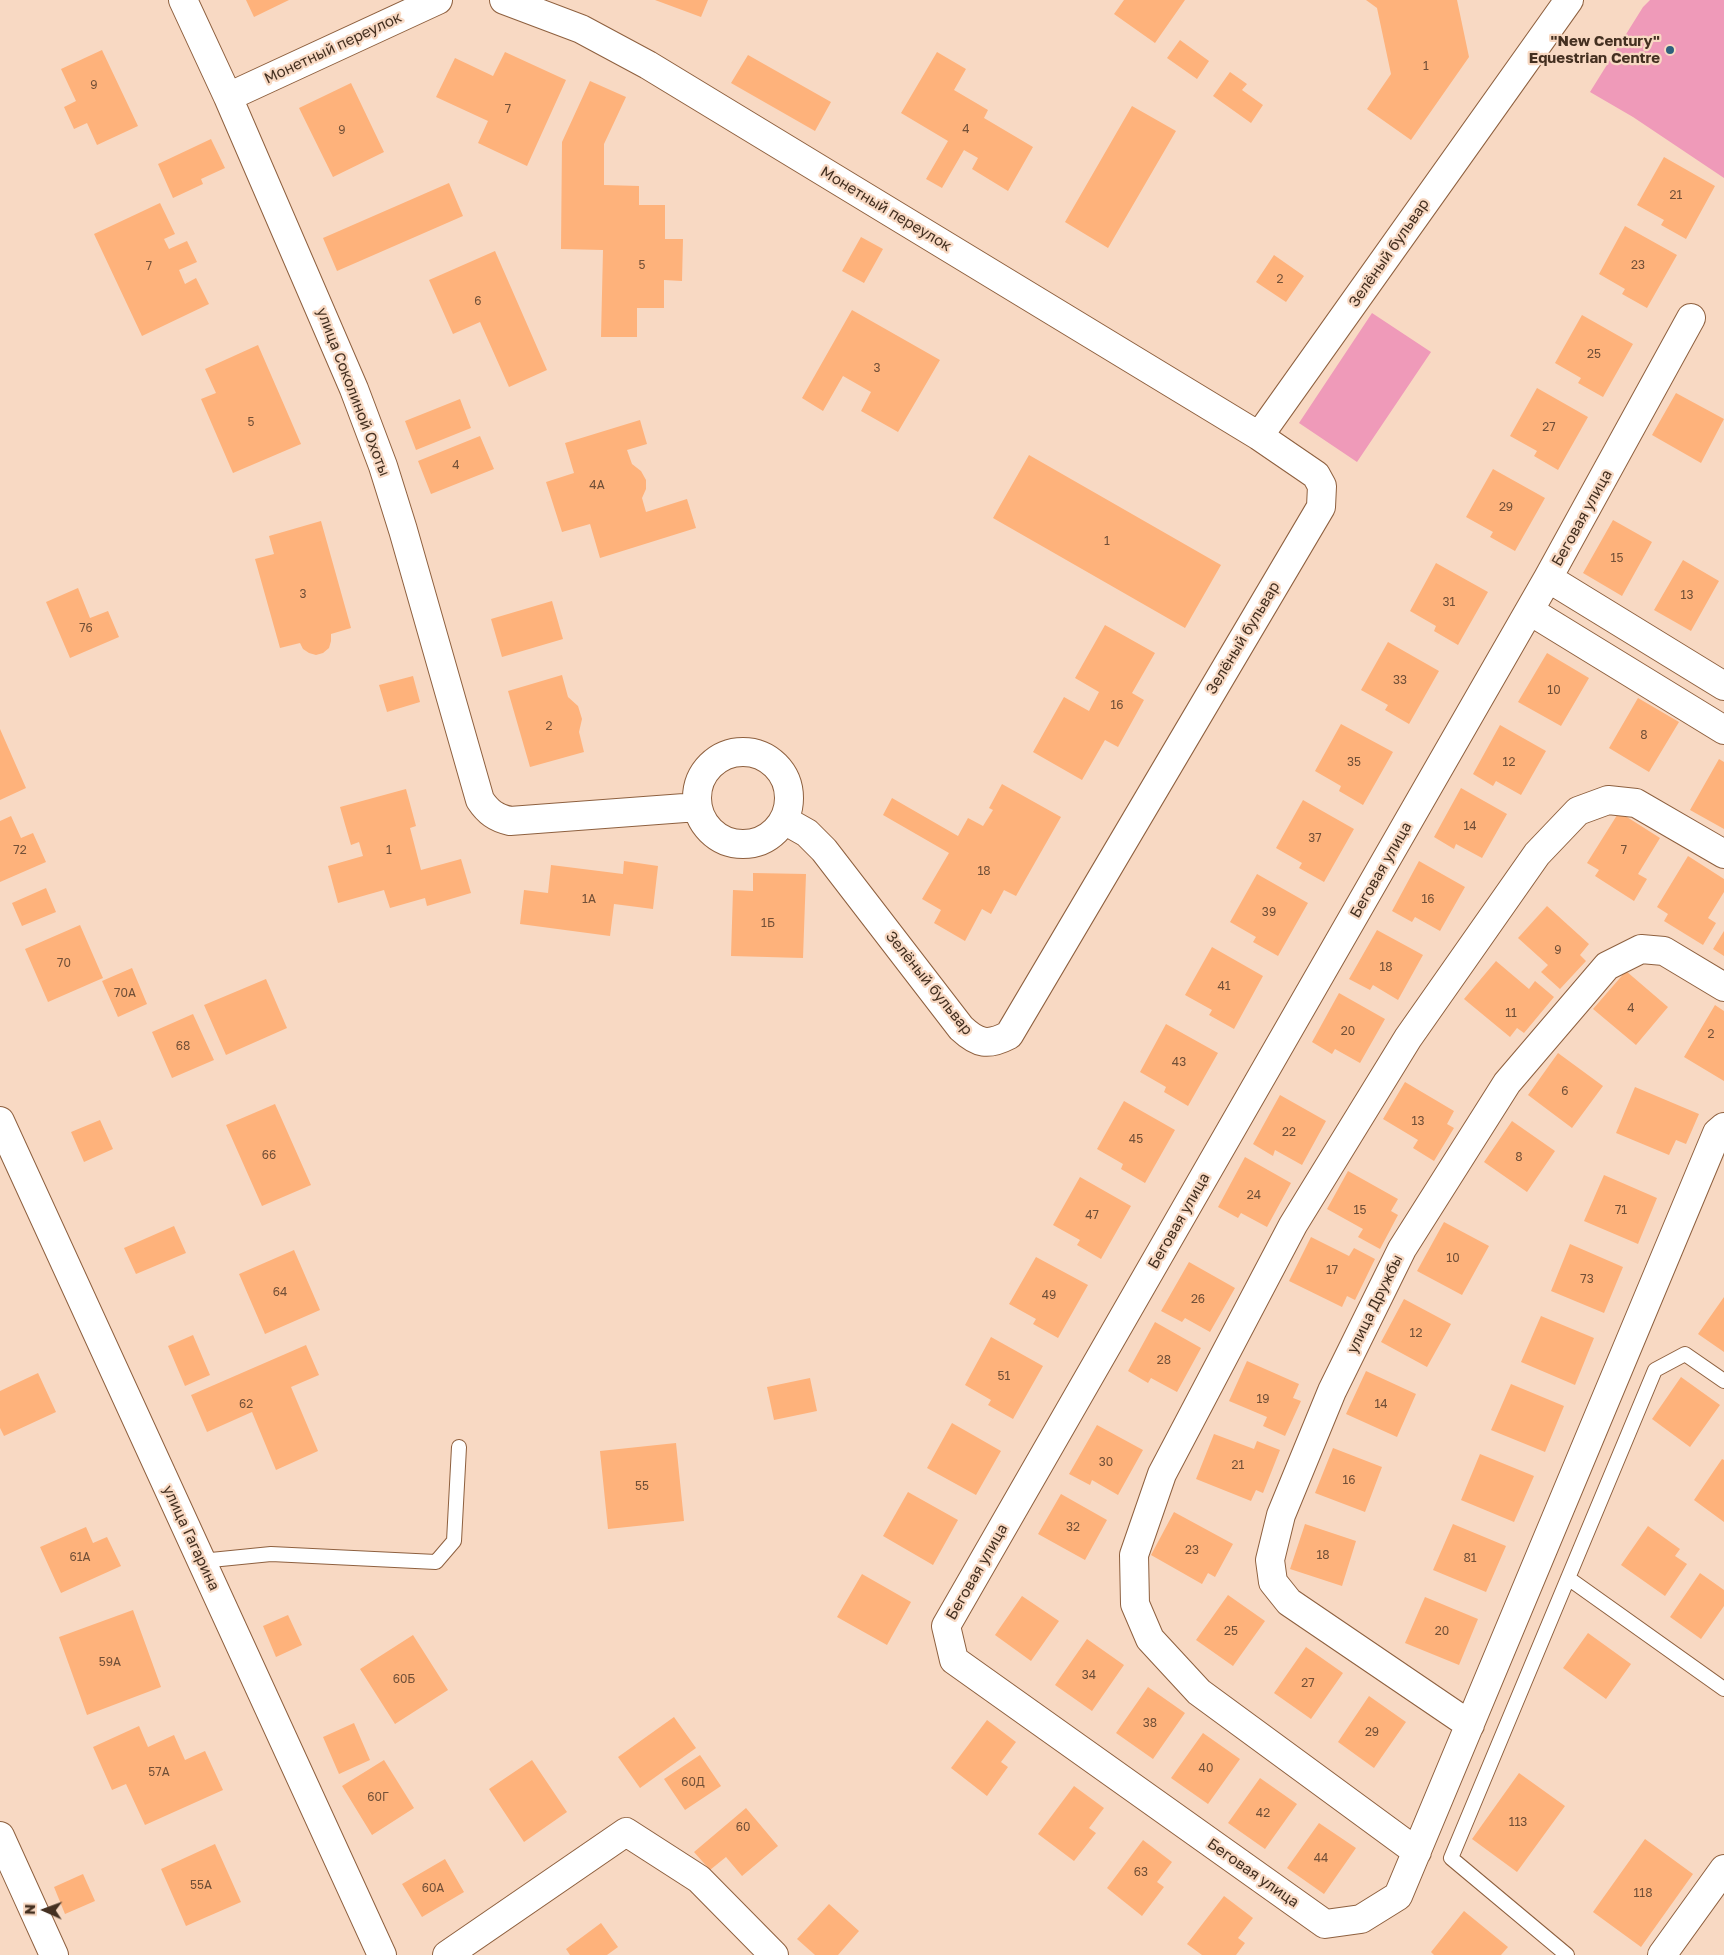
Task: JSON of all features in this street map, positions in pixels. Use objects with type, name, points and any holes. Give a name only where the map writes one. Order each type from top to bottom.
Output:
[{"type":"street","name":"улица Соколиной Охоты","points":[[183,0],[228,97],[354,389],[383,466],[480,800],[487,811],[499,818],[510,821],[698,807]]},
{"type":"street","name":"Монетный переулок","points":[[228,97],[438,0]]},
{"type":"street","name":"Монетный переулок","points":[[504,0],[581,29],[648,65],[1259,436]]},
{"type":"street","name":"Зелёный бульвар","points":[[784,820],[807,834],[824,850],[962,1028],[972,1038],[984,1042],[997,1041],[1009,1035],[1321,507],[1322,486],[1316,475],[1259,436],[1558,3]]},
{"type":"street","name":"Беговая улица","points":[[1417,1852],[1398,1896],[1361,1919],[1325,1924],[954,1660],[946,1626],[1530,611],[1691,318]]},
{"type":"street","points":[[1548,578],[1724,686]]},
{"type":"street","points":[[1530,611],[1724,730]]},
{"type":"street","points":[[740,752],[759,754],[776,765],[786,781],[790,801],[784,820],[772,834],[756,843],[737,844],[719,837],[705,824],[698,807],[698,788],[706,770],[721,757],[740,752]]},
{"type":"street","points":[[1724,854],[1636,802],[1608,800],[1578,811],[1537,854],[1408,1038],[1293,1225],[1162,1474],[1134,1555],[1135,1604],[1150,1639],[1199,1692],[1417,1852],[1718,1133],[1724,1127]]},
{"type":"street","name":"улица Дружбы","points":[[1470,1725],[1289,1602],[1273,1582],[1270,1560],[1281,1515],[1332,1391],[1402,1249],[1507,1083],[1607,966],[1641,949],[1664,951],[1724,988]]},
{"type":"street","name":"улица Гагарина","points":[[0,1121],[382,1955]]},
{"type":"street","points":[[447,1955],[626,1832],[699,1879],[774,1955]]},
{"type":"street","points":[[0,1836],[54,1955]]},
{"type":"street","points":[[1662,1955],[1724,1869]]},
{"type":"lane","points":[[1567,1955],[1451,1858],[1655,1370],[1685,1354],[1724,1381]]},
{"type":"lane","points":[[201,1560],[271,1554],[436,1562],[454,1541],[459,1447]]},
{"type":"lane","points":[[1568,1578],[1724,1689]]},
{"type":"shaded area","name":"\"New Century\" Equestrian Centre","points":[[1650,0],[1724,0],[1724,178],[1633,117],[1590,92],[1643,7]]},
{"type":"shaded area","points":[[1372,313],[1431,352],[1357,462],[1299,423]]},
{"type":"building","points":[[246,0],[289,0],[254,17]]},
{"type":"building","points":[[655,0],[708,0],[701,17]]},
{"type":"building","points":[[1124,0],[1185,0],[1155,43],[1114,14]]},
{"type":"building","points":[[1366,0],[1457,0],[1469,57],[1411,140],[1367,109],[1391,74],[1377,8]]},
{"type":"building","points":[[1180,40],[1209,61],[1197,79],[1167,58]]},
{"type":"building","points":[[102,50],[138,126],[97,145],[87,123],[74,129],[64,107],[76,101],[61,69]]},
{"type":"building","points":[[505,52],[566,80],[527,166],[478,143],[488,121],[436,97],[455,58],[493,76]]},
{"type":"building","points":[[937,52],[966,69],[954,90],[988,110],[984,118],[1033,147],[1008,191],[972,169],[978,158],[964,150],[942,188],[926,179],[948,141],[901,113]]},
{"type":"building","points":[[748,55],[831,102],[815,131],[731,83]]},
{"type":"building","points":[[1230,72],[1247,84],[1242,90],[1263,105],[1251,123],[1213,96]]},
{"type":"building","points":[[590,81],[626,97],[604,144],[604,185],[639,186],[639,205],[665,205],[665,239],[683,239],[682,281],[664,280],[664,308],[637,308],[637,337],[601,337],[603,250],[561,249],[562,142]]},
{"type":"building","points":[[351,83],[384,152],[333,177],[299,108]]},
{"type":"building","points":[[1132,106],[1176,131],[1108,248],[1065,222]]},
{"type":"building","points":[[211,139],[225,168],[201,179],[203,184],[173,198],[158,164]]},
{"type":"building","points":[[1664,157],[1715,186],[1686,239],[1661,225],[1664,220],[1637,205]]},
{"type":"building","points":[[449,183],[463,216],[337,271],[323,238]]},
{"type":"building","points":[[160,203],[175,234],[164,239],[169,249],[187,241],[197,262],[179,270],[185,284],[196,278],[209,304],[142,336],[94,234]]},
{"type":"building","points":[[1625,226],[1677,255],[1647,308],[1622,294],[1625,289],[1599,274]]},
{"type":"building","points":[[861,237],[883,249],[864,283],[842,271]]},
{"type":"building","points":[[495,251],[547,370],[509,387],[480,322],[453,334],[429,280]]},
{"type":"building","points":[[1274,255],[1304,276],[1286,302],[1256,282]]},
{"type":"building","points":[[852,310],[940,360],[898,432],[861,411],[871,392],[843,376],[823,411],[802,398]]},
{"type":"building","points":[[1582,315],[1633,344],[1603,397],[1578,383],[1581,378],[1555,363]]},
{"type":"building","points":[[258,345],[301,444],[233,473],[201,399],[216,393],[205,369]]},
{"type":"building","points":[[1537,388],[1588,417],[1558,470],[1534,456],[1537,451],[1510,436]]},
{"type":"building","points":[[1676,393],[1724,419],[1701,463],[1652,435]]},
{"type":"building","points":[[460,399],[471,428],[416,450],[405,421]]},
{"type":"building","points":[[640,420],[647,444],[627,450],[632,464],[641,471],[646,480],[646,489],[642,498],[646,512],[687,499],[696,528],[600,558],[590,524],[562,532],[546,482],[574,473],[565,443]]},
{"type":"building","points":[[480,436],[494,469],[431,494],[418,461]]},
{"type":"building","points":[[1029,455],[1221,565],[1185,628],[993,518]]},
{"type":"building","points":[[1493,469],[1545,498],[1515,551],[1490,537],[1493,532],[1466,517]]},
{"type":"building","points":[[1613,520],[1652,542],[1622,596],[1583,573]]},
{"type":"building","points":[[321,521],[351,628],[331,634],[329,648],[323,653],[316,655],[303,649],[300,643],[280,648],[255,559],[274,554],[269,536]]},
{"type":"building","points":[[1683,560],[1719,581],[1691,631],[1654,610]]},
{"type":"building","points":[[1436,563],[1488,592],[1458,645],[1434,631],[1436,626],[1410,611]]},
{"type":"building","points":[[78,588],[90,618],[108,611],[119,637],[70,658],[46,602]]},
{"type":"building","points":[[552,601],[563,639],[502,657],[491,619]]},
{"type":"building","points":[[1105,625],[1155,653],[1132,693],[1144,700],[1118,747],[1105,740],[1082,780],[1033,752],[1064,697],[1089,711],[1099,692],[1075,678]]},
{"type":"building","points":[[1388,642],[1439,671],[1409,724],[1385,710],[1388,705],[1361,690]]},
{"type":"building","points":[[1547,653],[1589,678],[1561,726],[1518,702]]},
{"type":"building","points":[[562,675],[568,697],[578,706],[582,719],[579,732],[584,752],[530,767],[508,691]]},
{"type":"building","points":[[413,676],[420,702],[387,712],[379,685]]},
{"type":"building","points":[[1638,698],[1679,722],[1649,772],[1609,748]]},
{"type":"building","points":[[1341,724],[1393,752],[1363,805],[1339,791],[1341,786],[1315,771]]},
{"type":"building","points":[[1500,725],[1546,751],[1521,795],[1496,781],[1493,786],[1473,774]]},
{"type":"building","points":[[0,729],[26,788],[0,800]]},
{"type":"building","points":[[1719,759],[1724,762],[1724,829],[1690,810]]},
{"type":"building","points":[[1002,784],[1061,817],[1016,896],[1004,890],[991,914],[982,909],[965,941],[934,923],[941,910],[922,899],[949,853],[883,815],[892,798],[958,836],[968,818],[983,826],[993,810],[989,808]]},
{"type":"building","points":[[1461,788],[1507,814],[1482,858],[1456,844],[1454,849],[1434,837]]},
{"type":"building","points":[[406,789],[416,826],[410,828],[421,870],[461,859],[471,893],[427,906],[425,898],[390,908],[384,890],[338,903],[328,866],[363,856],[359,842],[351,845],[340,807]]},
{"type":"building","points":[[1303,800],[1354,829],[1324,882],[1299,868],[1302,863],[1276,848]]},
{"type":"building","points":[[1619,812],[1660,838],[1638,874],[1647,879],[1634,901],[1595,876],[1599,870],[1587,863]]},
{"type":"building","points":[[11,816],[21,838],[33,833],[46,862],[0,882],[0,821]]},
{"type":"building","points":[[1688,856],[1724,879],[1724,892],[1708,918],[1716,923],[1703,945],[1664,921],[1668,914],[1657,907]]},
{"type":"building","points":[[624,861],[658,866],[653,909],[614,904],[610,936],[520,924],[524,890],[548,893],[551,865],[623,874]]},
{"type":"building","points":[[1419,861],[1465,887],[1440,931],[1415,917],[1412,922],[1392,911]]},
{"type":"building","points":[[753,873],[806,874],[803,958],[731,956],[733,890],[753,891]]},
{"type":"building","points":[[1257,874],[1308,903],[1278,956],[1253,942],[1256,937],[1230,922]]},
{"type":"building","points":[[46,888],[56,912],[22,926],[12,903]]},
{"type":"building","points":[[1547,906],[1589,944],[1580,955],[1586,961],[1560,989],[1541,972],[1548,965],[1518,938]]},
{"type":"building","points":[[80,925],[103,978],[48,1002],[25,949]]},
{"type":"building","points":[[1377,930],[1423,955],[1398,1000],[1373,985],[1370,990],[1349,979]]},
{"type":"building","points":[[1724,931],[1724,956],[1713,949]]},
{"type":"building","points":[[1212,947],[1263,976],[1234,1029],[1209,1015],[1212,1010],[1185,995]]},
{"type":"building","points":[[1496,961],[1529,989],[1535,981],[1554,997],[1524,1033],[1517,1028],[1510,1037],[1464,999]]},
{"type":"building","points":[[132,968],[147,1004],[118,1017],[102,981]]},
{"type":"building","points":[[1626,971],[1668,1007],[1636,1045],[1593,1009]]},
{"type":"building","points":[[266,979],[287,1028],[226,1055],[204,1005]]},
{"type":"building","points":[[1339,993],[1385,1019],[1360,1063],[1335,1049],[1332,1054],[1312,1042]]},
{"type":"building","points":[[1715,1005],[1724,1011],[1724,1081],[1684,1057]]},
{"type":"building","points":[[193,1014],[214,1060],[172,1078],[152,1032]]},
{"type":"building","points":[[1166,1024],[1218,1053],[1188,1106],[1164,1092],[1166,1087],[1140,1072]]},
{"type":"building","points":[[1558,1053],[1603,1086],[1572,1128],[1528,1095]]},
{"type":"building","points":[[1405,1082],[1454,1111],[1447,1124],[1454,1128],[1434,1161],[1413,1148],[1418,1140],[1383,1119]]},
{"type":"building","points":[[1635,1087],[1699,1114],[1686,1144],[1676,1140],[1669,1155],[1616,1133]]},
{"type":"building","points":[[1280,1095],[1326,1121],[1302,1165],[1275,1150],[1273,1156],[1253,1144]]},
{"type":"building","points":[[1124,1101],[1175,1130],[1145,1183],[1121,1169],[1123,1164],[1097,1149]]},
{"type":"building","points":[[275,1104],[311,1185],[262,1206],[226,1125]]},
{"type":"building","points":[[100,1120],[113,1149],[84,1162],[71,1132]]},
{"type":"building","points":[[1512,1121],[1555,1151],[1527,1192],[1484,1162]]},
{"type":"building","points":[[1245,1157],[1291,1183],[1267,1227],[1241,1213],[1238,1218],[1218,1207]]},
{"type":"building","points":[[1348,1171],[1398,1199],[1391,1211],[1398,1215],[1380,1249],[1358,1237],[1363,1229],[1327,1209]]},
{"type":"building","points":[[1604,1175],[1657,1198],[1638,1244],[1584,1221]]},
{"type":"building","points":[[1080,1177],[1131,1206],[1101,1259],[1077,1245],[1080,1240],[1053,1225]]},
{"type":"building","points":[[1444,1222],[1489,1246],[1462,1295],[1417,1271]]},
{"type":"building","points":[[174,1226],[186,1253],[136,1274],[124,1248]]},
{"type":"building","points":[[1311,1237],[1349,1256],[1354,1248],[1375,1259],[1355,1300],[1347,1296],[1342,1307],[1289,1281]]},
{"type":"building","points":[[1570,1244],[1623,1267],[1604,1313],[1551,1291]]},
{"type":"building","points":[[294,1250],[320,1310],[265,1334],[239,1274]]},
{"type":"building","points":[[1036,1257],[1088,1285],[1058,1338],[1033,1324],[1036,1319],[1009,1304]]},
{"type":"building","points":[[1189,1262],[1235,1288],[1210,1332],[1185,1318],[1182,1322],[1161,1311]]},
{"type":"building","points":[[1724,1297],[1724,1352],[1698,1334]]},
{"type":"building","points":[[1404,1299],[1451,1324],[1427,1367],[1381,1342]]},
{"type":"building","points":[[1541,1316],[1594,1338],[1575,1385],[1521,1362]]},
{"type":"building","points":[[1155,1322],[1201,1348],[1177,1392],[1151,1378],[1148,1383],[1128,1371]]},
{"type":"building","points":[[193,1335],[210,1375],[185,1386],[168,1346]]},
{"type":"building","points":[[991,1337],[1043,1366],[1013,1419],[988,1405],[991,1400],[965,1385]]},
{"type":"building","points":[[306,1345],[319,1375],[291,1387],[318,1451],[276,1470],[252,1412],[207,1432],[191,1395]]},
{"type":"building","points":[[1247,1361],[1299,1384],[1293,1398],[1301,1401],[1285,1436],[1263,1426],[1267,1417],[1229,1401]]},
{"type":"building","points":[[1366,1371],[1416,1394],[1397,1437],[1346,1414]]},
{"type":"building","points":[[38,1373],[56,1412],[4,1436],[0,1428],[0,1391]]},
{"type":"building","points":[[1681,1377],[1720,1405],[1690,1447],[1652,1419]]},
{"type":"building","points":[[810,1378],[817,1411],[774,1420],[767,1387]]},
{"type":"building","points":[[1511,1384],[1564,1406],[1545,1452],[1491,1430]]},
{"type":"building","points":[[952,1423],[1001,1451],[976,1495],[927,1468]]},
{"type":"building","points":[[1097,1425],[1143,1450],[1118,1495],[1092,1480],[1090,1485],[1069,1474]]},
{"type":"building","points":[[1214,1434],[1254,1449],[1257,1441],[1280,1450],[1263,1493],[1256,1490],[1251,1501],[1196,1479]]},
{"type":"building","points":[[676,1443],[684,1521],[608,1529],[600,1451]]},
{"type":"building","points":[[1333,1448],[1382,1467],[1365,1512],[1315,1493]]},
{"type":"building","points":[[1480,1454],[1534,1476],[1514,1522],[1461,1500]]},
{"type":"building","points":[[1722,1459],[1724,1460],[1724,1522],[1694,1500]]},
{"type":"building","points":[[908,1492],[958,1520],[933,1565],[883,1536]]},
{"type":"building","points":[[1061,1494],[1107,1520],[1085,1560],[1038,1534]]},
{"type":"building","points":[[1174,1512],[1233,1544],[1215,1577],[1208,1573],[1202,1584],[1151,1555]]},
{"type":"building","points":[[1305,1524],[1356,1541],[1342,1586],[1290,1569]]},
{"type":"building","points":[[1453,1524],[1506,1546],[1486,1592],[1433,1570]]},
{"type":"building","points":[[1648,1526],[1680,1549],[1675,1556],[1687,1564],[1665,1596],[1621,1565]]},
{"type":"building","points":[[86,1527],[93,1543],[107,1537],[121,1566],[61,1593],[40,1547]]},
{"type":"building","points":[[1700,1573],[1724,1590],[1724,1606],[1701,1639],[1670,1617]]},
{"type":"building","points":[[862,1574],[911,1602],[887,1645],[837,1617]]},
{"type":"building","points":[[1228,1595],[1265,1621],[1233,1666],[1196,1640]]},
{"type":"building","points":[[1022,1596],[1059,1621],[1031,1661],[995,1635]]},
{"type":"building","points":[[1425,1597],[1478,1619],[1459,1665],[1405,1643]]},
{"type":"building","points":[[133,1610],[161,1687],[87,1715],[59,1637]]},
{"type":"building","points":[[288,1615],[302,1645],[276,1657],[263,1626]]},
{"type":"building","points":[[1588,1633],[1631,1664],[1606,1699],[1563,1668]]},
{"type":"building","points":[[413,1635],[448,1690],[395,1724],[360,1669]]},
{"type":"building","points":[[1087,1639],[1124,1665],[1092,1711],[1055,1685]]},
{"type":"building","points":[[1306,1647],[1343,1673],[1311,1719],[1274,1693]]},
{"type":"building","points":[[1148,1687],[1185,1713],[1153,1759],[1116,1733]]},
{"type":"building","points":[[1369,1696],[1406,1722],[1374,1768],[1338,1742]]},
{"type":"building","points":[[674,1717],[696,1748],[640,1788],[618,1757]]},
{"type":"building","points":[[987,1720],[1016,1742],[1001,1762],[1008,1767],[987,1796],[951,1768]]},
{"type":"building","points":[[354,1723],[370,1760],[339,1774],[323,1737]]},
{"type":"building","points":[[139,1726],[148,1747],[174,1735],[185,1760],[205,1751],[223,1790],[145,1825],[126,1784],[112,1790],[93,1747]]},
{"type":"building","points":[[1203,1733],[1240,1759],[1208,1804],[1171,1778]]},
{"type":"building","points":[[700,1755],[721,1786],[685,1810],[664,1779]]},
{"type":"building","points":[[384,1760],[414,1808],[372,1835],[342,1786]]},
{"type":"building","points":[[532,1760],[567,1812],[524,1842],[489,1789]]},
{"type":"building","points":[[1519,1773],[1565,1806],[1517,1872],[1472,1839]]},
{"type":"building","points":[[1260,1778],[1297,1804],[1265,1849],[1228,1823]]},
{"type":"building","points":[[1074,1786],[1104,1808],[1089,1828],[1096,1833],[1074,1861],[1038,1834]]},
{"type":"building","points":[[746,1808],[778,1846],[742,1876],[726,1857],[710,1870],[694,1852]]},
{"type":"building","points":[[1319,1823],[1356,1848],[1324,1894],[1287,1868]]},
{"type":"building","points":[[1645,1839],[1693,1874],[1641,1947],[1593,1912]]},
{"type":"building","points":[[1143,1840],[1172,1862],[1157,1882],[1164,1887],[1142,1916],[1107,1888]]},
{"type":"building","points":[[215,1844],[241,1902],[186,1926],[161,1869]]},
{"type":"building","points":[[445,1859],[464,1892],[422,1917],[402,1884]]},
{"type":"building","points":[[83,1874],[95,1901],[65,1914],[54,1887]]},
{"type":"building","points":[[1224,1896],[1253,1918],[1238,1938],[1245,1943],[1236,1955],[1202,1955],[1187,1944]]},
{"type":"building","points":[[829,1904],[859,1931],[838,1955],[815,1955],[797,1939]]},
{"type":"building","points":[[1464,1911],[1508,1947],[1501,1955],[1434,1955],[1431,1952]]},
{"type":"building","points":[[601,1923],[618,1947],[607,1955],[570,1955],[566,1949]]},
{"type":"place","name":"\"New Century\" Equestrian Centre","points":[[1670,50]]}]
